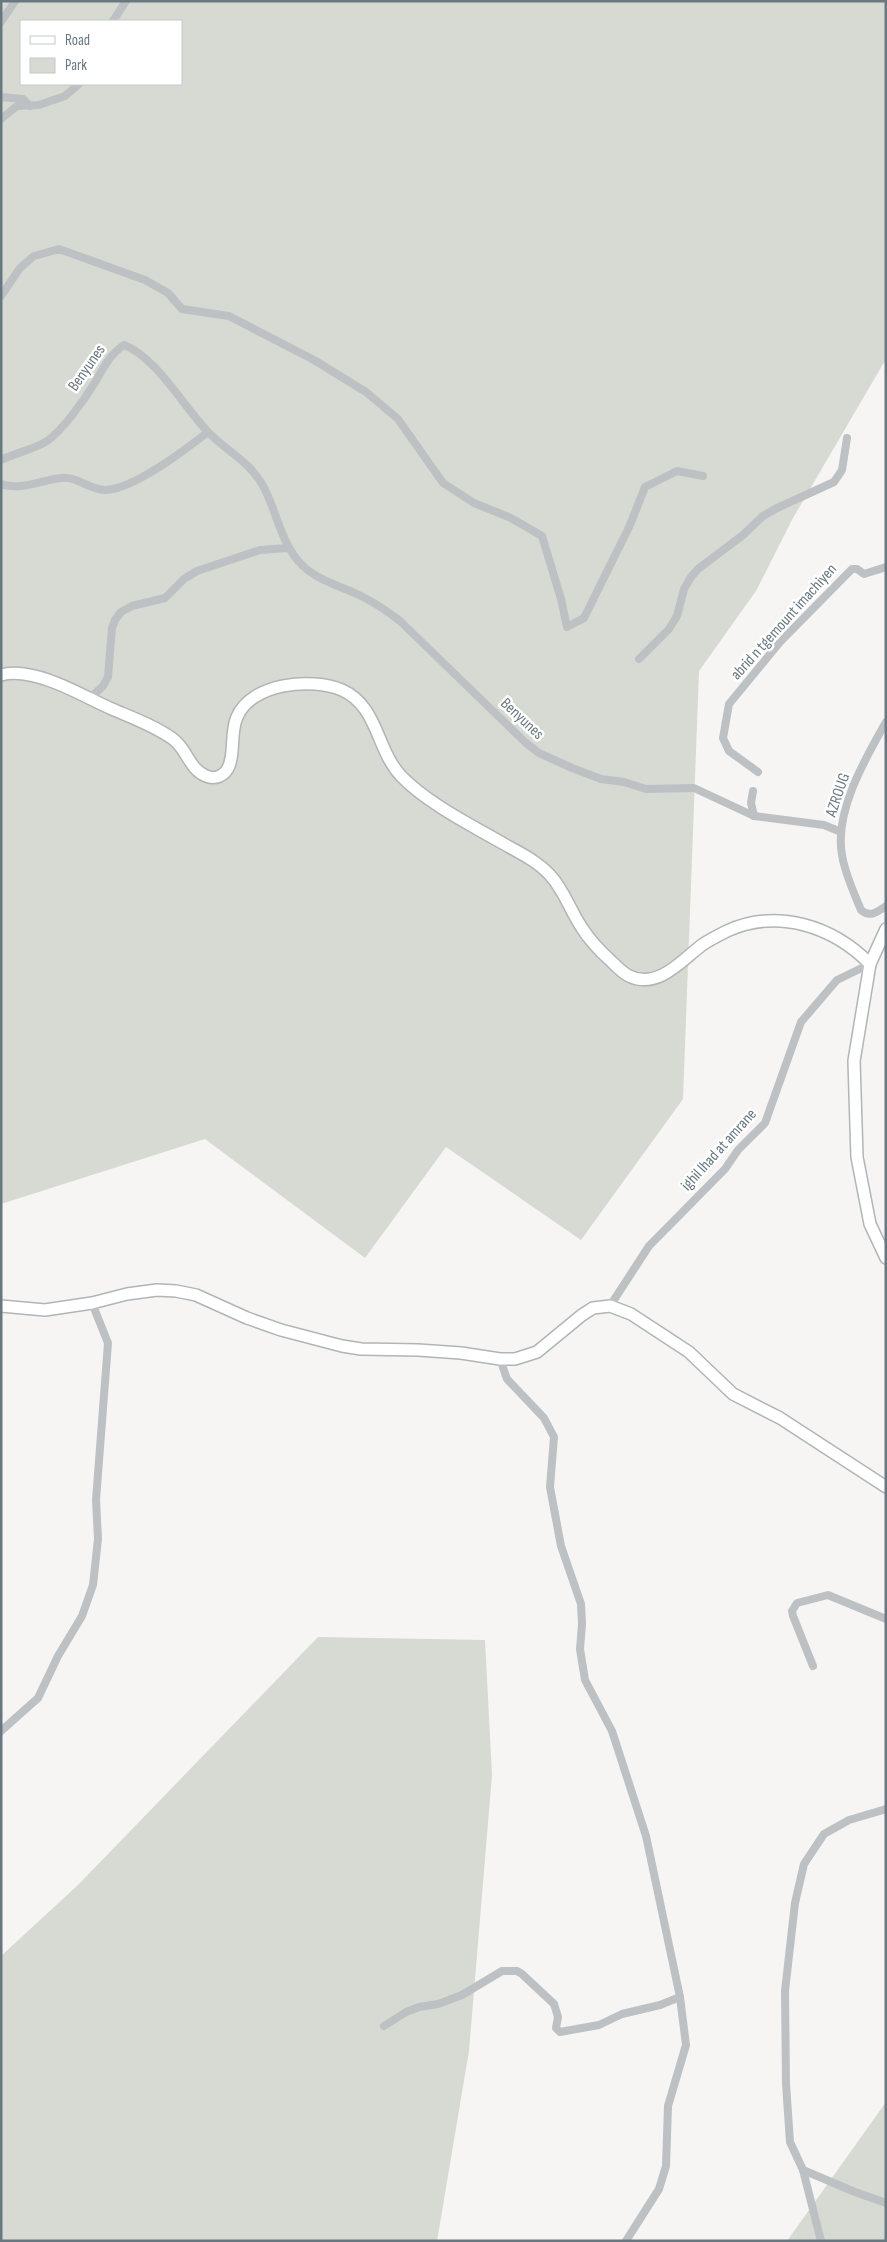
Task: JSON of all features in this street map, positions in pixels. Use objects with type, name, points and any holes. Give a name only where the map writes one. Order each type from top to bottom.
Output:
[{"type":"main road","points":[[1,675],[25,674],[55,684],[165,733],[176,740],[184,749],[195,769],[210,777],[224,774],[229,766],[237,714],[250,699],[282,686],[306,683],[332,686],[356,698],[369,713],[385,753],[394,769],[405,780],[423,794],[475,827],[536,862],[552,877],[582,929],[598,949],[630,976],[642,980],[653,978],[668,972],[702,945],[726,932],[749,923],[768,921],[797,923],[828,932],[850,946],[870,964]]},
{"type":"main road","points":[[886,929],[870,964],[854,1061],[856,1148],[862,1190],[870,1224],[886,1258]]},
{"type":"main road","points":[[1,1306],[45,1310],[92,1303],[127,1294],[156,1290],[176,1291],[196,1295],[247,1318],[281,1330],[342,1346],[461,1353],[500,1359],[515,1359],[537,1352],[582,1314],[593,1308],[610,1306],[631,1314],[689,1352],[734,1394],[780,1418],[886,1487]]},
{"type":"street","points":[[1,22],[15,1]]},
{"type":"street","points":[[114,20],[126,1]]},
{"type":"street","points":[[1,118],[17,106],[39,106],[65,96],[78,85]]},
{"type":"street","points":[[1,98],[23,99],[30,106]]},
{"type":"street","points":[[1,296],[20,268],[34,256],[59,249],[145,280],[168,293],[182,309],[229,316],[314,360],[366,392],[398,418],[443,483],[474,503],[511,518],[542,536],[561,599],[567,627],[584,618],[630,525],[645,487],[678,471],[703,476]]},
{"type":"street","name":"Benyunes","points":[[1,460],[14,453],[47,441],[92,386],[112,353],[124,344],[132,348],[168,382],[208,432],[249,467],[262,483],[288,548],[302,566],[315,576],[360,595],[382,607],[400,621],[526,743],[539,753],[585,774],[624,782],[638,788],[694,788],[754,816],[824,825],[841,832]]},
{"type":"street","points":[[1,484],[14,487],[66,478],[74,479],[96,489],[114,489],[173,460],[208,432]]},
{"type":"street","points":[[639,659],[669,629],[677,616],[684,589],[690,577],[698,569],[775,508],[834,482],[842,470],[847,438]]},
{"type":"street","points":[[89,699],[103,686],[108,677],[112,628],[121,612],[132,606],[166,598],[184,579],[197,571],[260,550],[288,548]]},
{"type":"street","name":"abrid n tgemount imachiyen","points":[[758,772],[729,751],[723,738],[729,704],[780,642],[852,569],[857,569],[864,574],[886,567]]},
{"type":"street","name":"AZROUG","points":[[886,722],[848,802],[841,832],[842,858],[861,910],[867,914],[873,914],[886,906]]},
{"type":"street","points":[[753,791],[751,803],[754,816]]},
{"type":"street","name":"ighil lhad at amrane","points":[[610,1306],[649,1246],[724,1169],[738,1150],[765,1123],[801,1022],[837,980],[870,964]]},
{"type":"street","points":[[1,1730],[38,1698],[58,1656],[82,1616],[93,1584],[98,1539],[96,1500],[108,1343],[92,1303]]},
{"type":"street","points":[[500,1359],[507,1379],[544,1418],[554,1437],[550,1487],[561,1546],[580,1604],[582,1624],[580,1649],[585,1680],[612,1731],[646,1836],[680,1997],[686,2046],[668,2106],[666,2166],[659,2189],[626,2241]]},
{"type":"street","points":[[813,1666],[793,1616],[792,1611],[797,1603],[828,1595],[886,1619]]},
{"type":"street","points":[[822,2241],[803,2170],[790,2142],[786,2084],[785,1991],[789,1944],[804,1864],[824,1834],[849,1820],[886,1809]]},
{"type":"street","points":[[384,2026],[406,2012],[451,2000],[502,1971],[509,1970],[522,1974],[554,2004],[558,2017],[556,2028],[560,2032],[599,2025],[622,2014],[660,2005],[680,1997]]},
{"type":"street","points":[[803,2170],[855,2192],[886,2202]]},
{"type":"green space","points":[[1,1],[886,1],[886,359],[793,518],[756,591],[699,671],[683,1099],[581,1240],[446,1147],[365,1258],[205,1139],[1,1204]]},
{"type":"green space","points":[[318,1637],[485,1640],[492,1775],[469,2051],[437,2241],[1,2241],[1,1956],[78,1885]]},
{"type":"green space","points":[[886,2102],[886,2241],[787,2241]]}]
